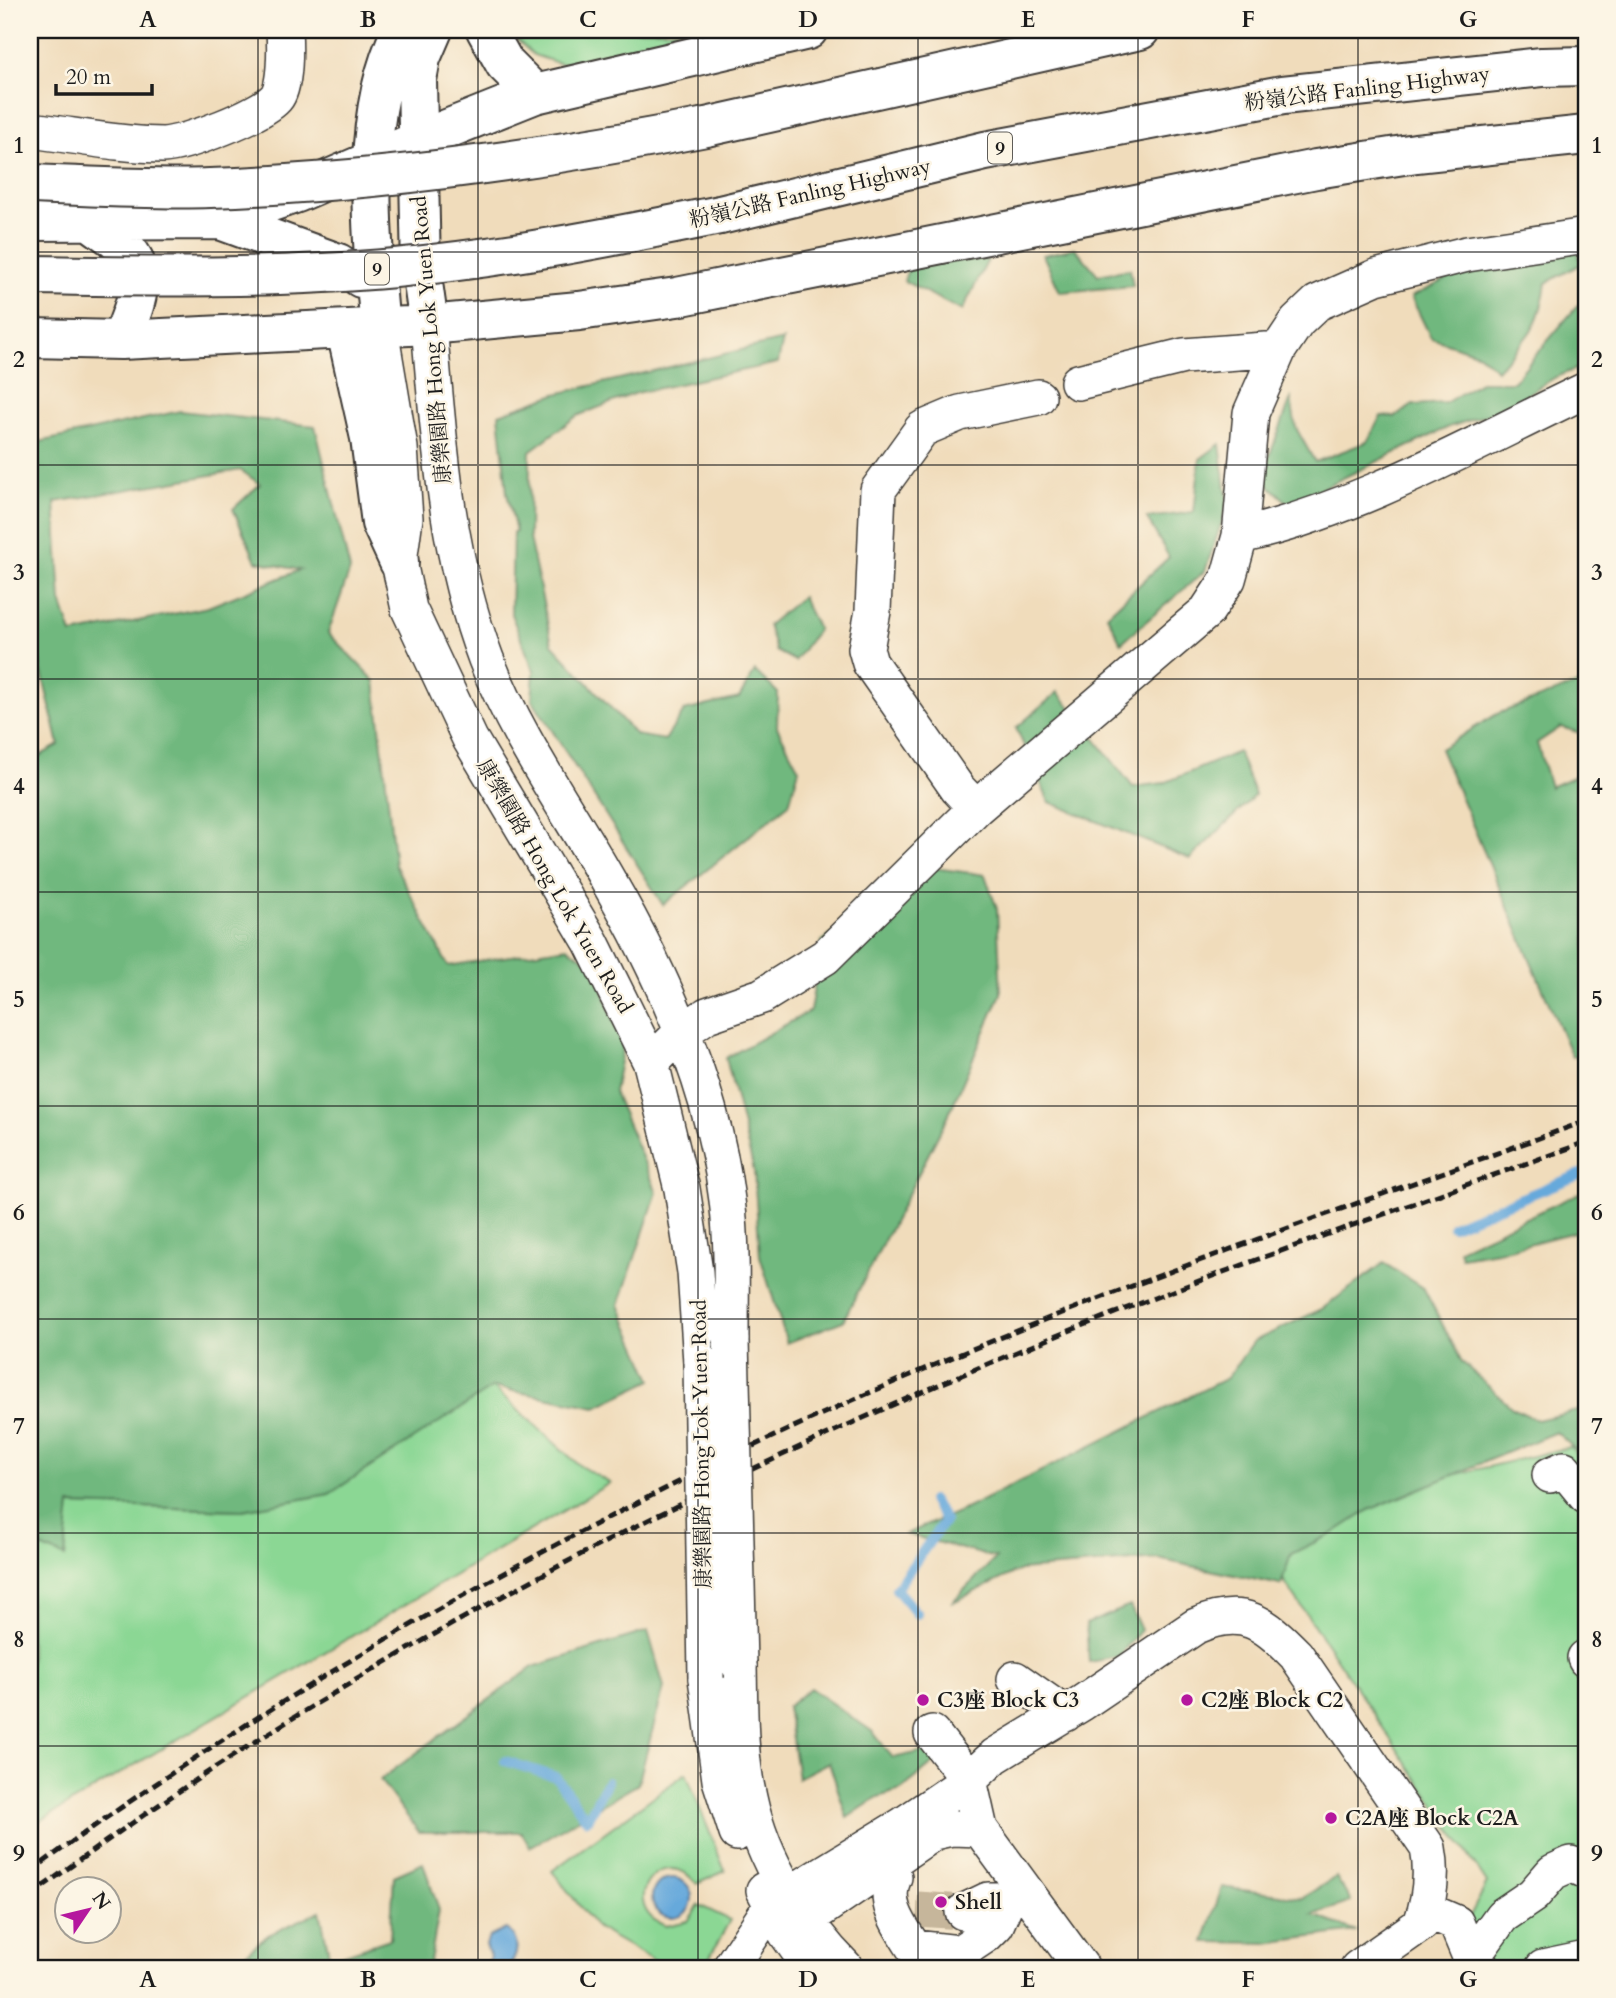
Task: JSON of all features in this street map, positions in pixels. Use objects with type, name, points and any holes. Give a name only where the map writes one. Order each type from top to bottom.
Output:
[{"type":"main road","points":[[399,562],[381,523],[370,438],[363,330],[374,286],[373,159],[381,91],[402,30]]},
{"type":"main road","name":"康樂園路 Hong Lok Yuen Road","points":[[429,325],[421,269],[417,80],[421,58],[433,30]]},
{"type":"main road","points":[[486,30],[505,64],[536,94]]},
{"type":"main road","points":[[30,221],[220,220],[297,193],[373,159],[536,94],[808,30]]},
{"type":"main road","points":[[30,184],[209,188],[385,174],[579,152],[706,127],[1140,30]]},
{"type":"main road","name":"粉嶺公路 Fanling Highway","points":[[30,275],[217,278],[396,268],[584,243],[720,215],[985,151],[1270,97],[1542,67],[1586,66]]},
{"type":"main road","points":[[35,341],[363,330],[579,311],[677,297],[1316,169],[1416,153],[1586,135]]},
{"type":"main road","points":[[89,220],[130,252],[139,278],[135,303],[121,340]]},
{"type":"main road","points":[[220,220],[338,263],[429,325]]},
{"type":"street","points":[[30,130],[165,145],[234,123],[256,114],[277,97],[291,35]]},
{"type":"street","points":[[651,1063],[681,1033],[706,1015],[762,996],[825,957],[976,808],[1207,611],[1228,579],[1240,536],[1251,413],[1279,349],[1297,322],[1317,303],[1376,277],[1467,254],[1586,236]]},
{"type":"street","name":"康樂園路 Hong Lok Yuen Road","points":[[429,325],[445,509],[476,631],[516,725],[631,921],[665,991],[699,1084],[724,1173],[728,1213],[742,1740],[749,1798],[789,1913]]},
{"type":"street","points":[[1078,382],[1184,356],[1279,349]]},
{"type":"street","points":[[1240,536],[1284,526],[1349,503],[1586,390]]},
{"type":"street","points":[[976,808],[958,789],[870,663],[866,649],[873,611],[878,490],[922,429],[960,413],[1038,397]]},
{"type":"street","name":"康樂園路 Hong Lok Yuen Road","points":[[399,562],[409,609],[470,739],[591,942],[651,1063],[682,1189],[695,1272],[701,1362],[706,1678],[720,1780],[749,1863],[789,1913]]},
{"type":"street","points":[[1550,1475],[1564,1469],[1586,1496]]},
{"type":"street","points":[[730,1968],[789,1913],[903,1825],[969,1780],[995,1756],[1065,1714],[1196,1626],[1209,1620],[1237,1617],[1269,1627],[1297,1655],[1423,1840],[1431,1867],[1426,1910],[1421,1924],[1358,1968]]},
{"type":"street","points":[[1015,1679],[1065,1714]]},
{"type":"street","points":[[932,1733],[969,1780],[981,1829],[1015,1894],[1082,1968]]},
{"type":"street","points":[[755,1968],[789,1913],[890,1870],[934,1832],[952,1828],[981,1829]]},
{"type":"street","points":[[1476,1964],[1502,1916],[1533,1895],[1553,1872],[1581,1862]]},
{"type":"street","points":[[890,1870],[888,1889],[891,1906],[914,1948],[959,1953],[986,1935],[1015,1894]]},
{"type":"street","points":[[890,1870],[916,1909]]},
{"type":"street","points":[[963,1912],[988,1900],[1015,1894]]},
{"type":"street","points":[[1426,1910],[1456,1923],[1476,1964]]},
{"type":"street","points":[[789,1913],[811,1968]]},
{"type":"street","points":[[789,1913],[846,1968]]},
{"type":"street","points":[[1544,1968],[1586,1959]]},
{"type":"green space","points":[[515,30],[712,30],[561,64],[534,55],[518,41]]},
{"type":"green space","points":[[1575,240],[1581,264],[1546,283],[1536,322],[1497,370],[1479,354],[1431,338],[1411,297],[1477,264]]},
{"type":"green space","points":[[915,246],[988,260],[962,311],[904,281]]},
{"type":"green space","points":[[1075,248],[1098,275],[1130,269],[1133,286],[1060,292],[1043,255]]},
{"type":"green space","points":[[1578,305],[1586,310],[1586,365],[1556,377],[1501,410],[1449,427],[1289,504],[1261,478],[1291,399],[1296,428],[1315,462],[1367,442],[1381,416],[1395,417],[1413,405],[1445,403],[1480,382],[1513,382]]},
{"type":"green space","points":[[783,340],[778,363],[636,393],[577,416],[530,451],[529,538],[552,644],[636,735],[665,740],[684,711],[739,698],[755,671],[778,693],[777,727],[799,769],[789,804],[663,905],[532,699],[534,671],[511,614],[513,532],[516,532],[507,493],[499,414],[556,394]]},
{"type":"green space","points":[[180,411],[315,426],[350,570],[328,633],[375,681],[395,865],[448,966],[567,947],[594,965],[623,1046],[614,1092],[657,1192],[619,1305],[652,1380],[596,1407],[493,1387],[329,1494],[243,1510],[70,1505],[65,1557],[30,1543],[30,761],[59,745],[38,656],[30,658],[30,444]],"holes":[[[240,470],[260,484],[233,509],[256,561],[300,570],[208,607],[72,634],[61,601],[55,502]]]},
{"type":"green space","points":[[1220,444],[1228,504],[1205,571],[1121,643],[1107,615],[1169,557],[1147,518],[1194,512],[1200,459]]},
{"type":"green space","points":[[802,597],[818,629],[795,661],[776,651],[768,625]]},
{"type":"green space","points":[[1580,683],[1586,701],[1586,735],[1561,727],[1537,743],[1550,787],[1586,771],[1586,1053],[1572,1057],[1440,749],[1497,714]]},
{"type":"green space","points":[[1058,692],[1133,787],[1164,783],[1238,752],[1255,795],[1190,859],[1049,802],[1016,728]]},
{"type":"green space","points":[[934,868],[985,875],[997,909],[1001,994],[949,1114],[843,1321],[787,1343],[760,1256],[754,1171],[726,1058],[810,1011],[822,941]]},
{"type":"green space","points":[[1586,1190],[1586,1229],[1509,1249],[1461,1257],[1459,1249]]},
{"type":"green space","points":[[1384,1263],[1424,1289],[1462,1362],[1512,1408],[1537,1420],[1586,1409],[1586,1459],[1556,1432],[1369,1510],[1332,1534],[1291,1554],[1281,1585],[1158,1559],[1020,1570],[951,1603],[996,1558],[906,1534],[965,1509],[1227,1378],[1254,1341],[1322,1309]]},
{"type":"green space","points":[[493,1387],[580,1466],[610,1483],[30,1827],[30,1543],[65,1556],[69,1505],[243,1510]]},
{"type":"green space","points":[[1571,1447],[1586,1469],[1586,1968],[1456,1968],[1453,1949],[1487,1883],[1246,1524]]},
{"type":"green space","points":[[1130,1606],[1141,1630],[1118,1657],[1089,1662],[1086,1624]]},
{"type":"green space","points":[[648,1631],[664,1687],[638,1784],[530,1847],[521,1832],[419,1832],[380,1780],[533,1667]]},
{"type":"green space","points":[[810,1688],[873,1732],[893,1758],[935,1749],[936,1761],[901,1790],[878,1797],[847,1818],[829,1762],[798,1778],[787,1707]]},
{"type":"green space","points":[[686,1773],[725,1871],[697,1884],[683,1872],[670,1869],[658,1873],[648,1881],[643,1892],[644,1905],[651,1917],[666,1926],[688,1921],[699,1905],[730,1920],[704,1968],[667,1968],[597,1928],[552,1871]]},
{"type":"green space","points":[[423,1863],[439,1910],[429,1968],[228,1968],[268,1935],[320,1911],[330,1959],[390,1939],[394,1876]]},
{"type":"green space","points":[[1336,1877],[1351,1902],[1313,1915],[1356,1931],[1266,1943],[1204,1942],[1222,1887],[1302,1898]]},
{"type":"water","points":[[672,1878],[680,1879],[686,1884],[691,1890],[691,1906],[686,1912],[680,1917],[672,1918],[664,1917],[658,1912],[653,1906],[652,1898],[653,1890],[658,1884],[664,1879]]},
{"type":"water","points":[[506,1929],[516,1942],[514,1959],[507,1968],[484,1968],[490,1957],[486,1945],[489,1937]]},
{"type":"waterway","points":[[1453,1226],[1586,1172]]},
{"type":"waterway","points":[[917,1614],[896,1589],[945,1520],[932,1501]]},
{"type":"waterway","points":[[505,1761],[556,1777],[587,1820],[607,1782]]},
{"type":"tunnel","points":[[917,1909],[963,1912]]},
{"type":"railway","points":[[30,1872],[226,1738],[327,1675],[533,1557],[745,1450],[853,1400],[1034,1324],[1217,1254],[1586,1121]]},
{"type":"railway","points":[[30,1896],[249,1745],[363,1676],[478,1610],[715,1487],[957,1377],[1113,1314],[1586,1142]]},
{"type":"place","name":"C3座 Block C3","points":[[923,1700]]},
{"type":"place","name":"C2座 Block C2","points":[[1187,1700]]},
{"type":"place","name":"C2A座 Block C2A","points":[[1331,1818]]},
{"type":"place","name":"Shell","points":[[941,1902]]}]
